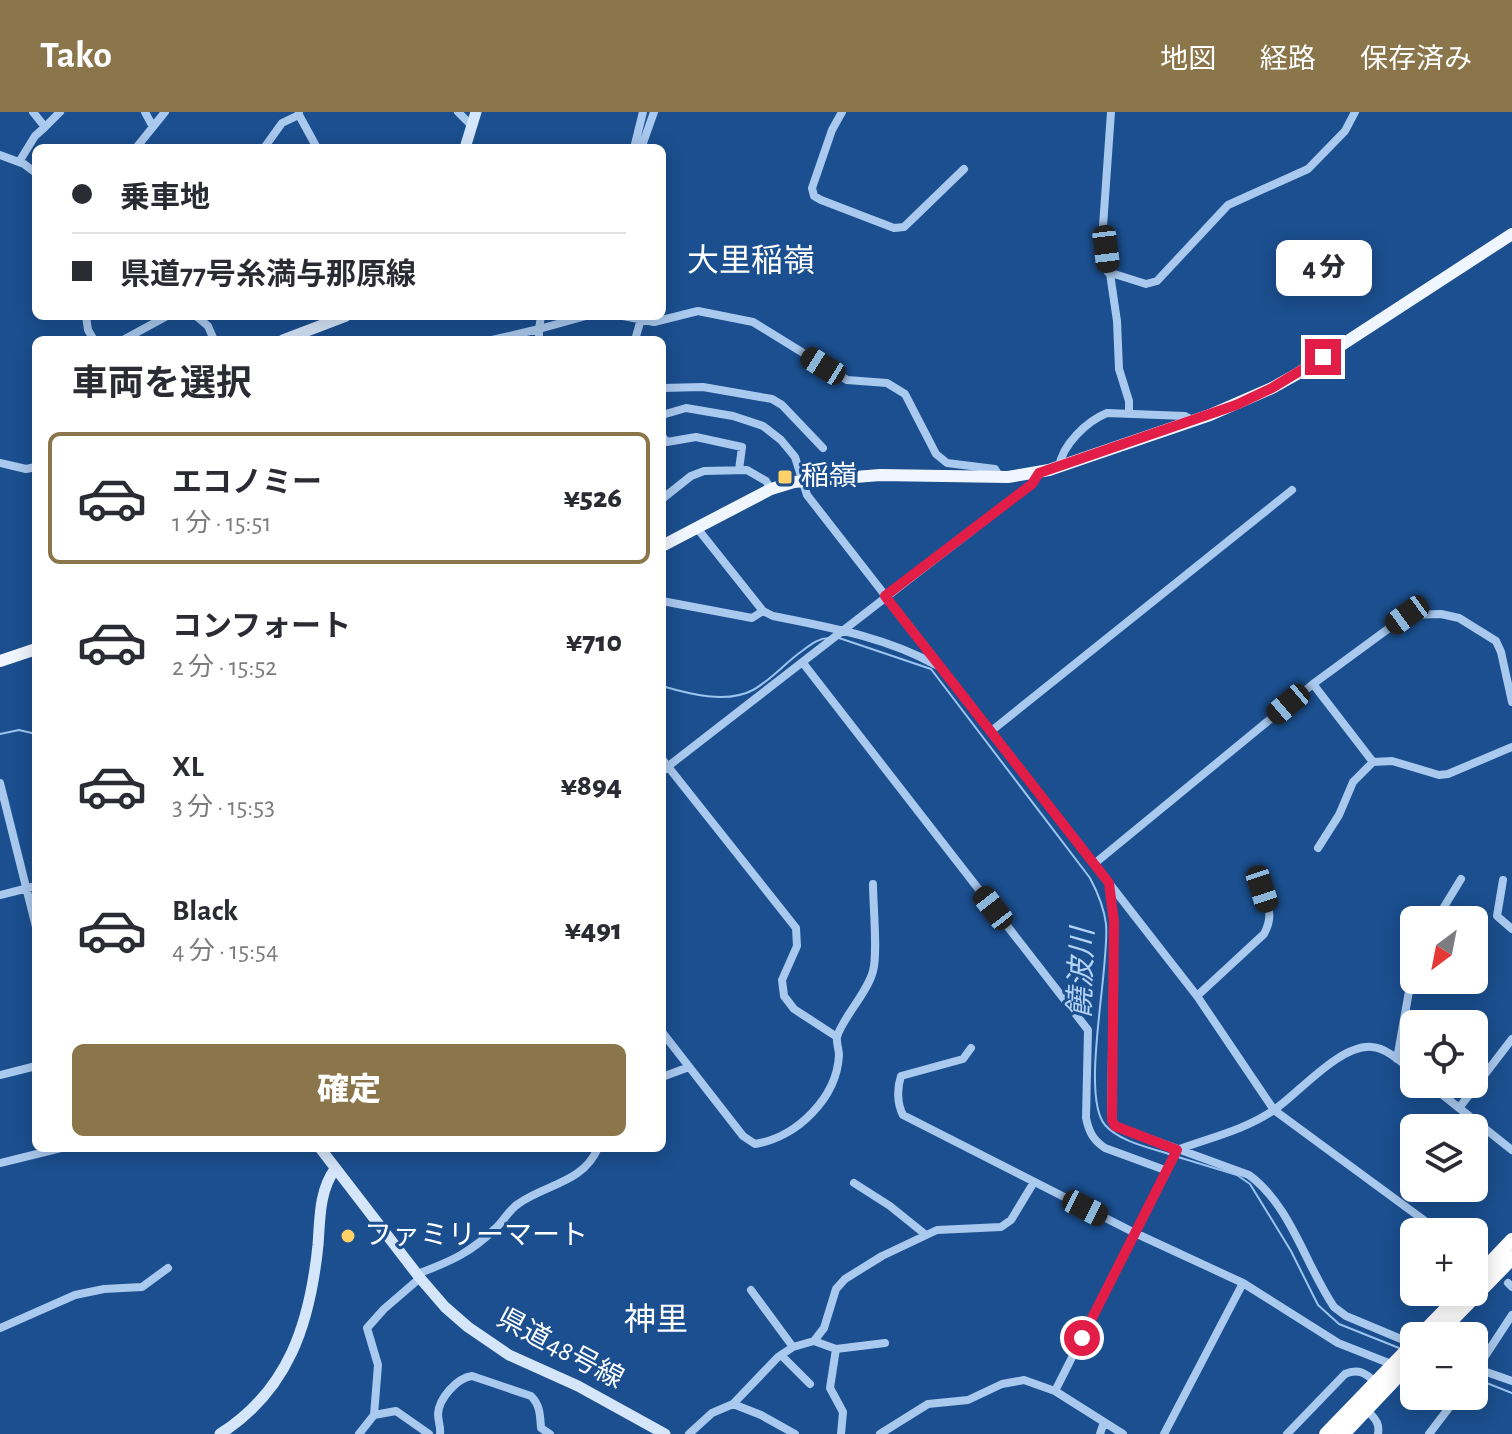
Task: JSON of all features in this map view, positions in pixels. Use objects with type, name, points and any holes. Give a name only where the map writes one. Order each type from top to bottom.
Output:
[{"type":"highway","points":[[1488,1265],[1512,1240]]},
{"type":"highway","points":[[1450,1322],[1512,1258]]},
{"type":"highway","points":[[1434,1322],[1449,1306]]},
{"type":"highway","points":[[1326,1434],[1376,1383],[1400,1372]]},
{"type":"highway","points":[[1343,1434],[1400,1373]]},
{"type":"main road","points":[[466,144],[476,112]]},
{"type":"main road","points":[[666,544],[771,489],[802,480],[880,475],[1000,477],[1039,473],[1194,421],[1236,405],[1297,374],[1512,234]]},
{"type":"main road","points":[[309,336],[339,320]]},
{"type":"main road","points":[[0,661],[32,650]]},
{"type":"main road","name":"県道48号線","points":[[323,1152],[418,1276],[457,1317],[519,1360],[578,1386],[665,1434]]},
{"type":"main road","points":[[220,1434],[254,1405],[275,1381],[300,1334],[313,1286],[323,1195],[335,1169]]},
{"type":"street","points":[[33,112],[45,127]]},
{"type":"street","points":[[19,162],[35,136],[60,112]]},
{"type":"street","points":[[145,112],[153,127]]},
{"type":"street","points":[[140,144],[165,112]]},
{"type":"street","points":[[458,112],[472,126]]},
{"type":"street","points":[[635,144],[642,112]]},
{"type":"street","points":[[643,144],[654,112]]},
{"type":"street","points":[[842,112],[832,130],[812,188],[814,196],[821,200],[894,228],[904,227],[964,169]]},
{"type":"street","points":[[1111,112],[1103,226],[1117,321],[1119,369],[1129,401],[1129,413]]},
{"type":"street","points":[[1108,272],[1146,284],[1157,281],[1228,205],[1308,169],[1345,131],[1355,112]]},
{"type":"street","points":[[267,144],[282,123],[299,113],[315,144]]},
{"type":"street","points":[[0,155],[32,170]]},
{"type":"street","points":[[666,319],[698,311],[753,322],[847,380],[887,383],[905,394],[940,458],[956,466],[995,469],[1000,477]]},
{"type":"street","points":[[130,336],[160,320]]},
{"type":"street","points":[[201,320],[212,336]]},
{"type":"street","points":[[539,336],[540,320]]},
{"type":"street","points":[[509,336],[572,320]]},
{"type":"street","points":[[666,388],[703,387],[772,399],[782,405],[823,448]]},
{"type":"street","points":[[666,414],[686,408],[733,416],[763,426],[781,440],[795,457],[807,495],[1197,996],[1274,1110],[1421,1218]]},
{"type":"street","points":[[1059,467],[1060,459],[1090,422],[1107,413],[1185,416],[1194,421]]},
{"type":"street","points":[[666,441],[696,437],[742,447],[739,470]]},
{"type":"street","points":[[0,463],[17,468],[32,467]]},
{"type":"street","points":[[666,496],[691,476],[704,471],[755,473],[771,489]]},
{"type":"street","points":[[666,764],[803,663],[1032,484],[1039,473]]},
{"type":"street","points":[[990,732],[1292,490]]},
{"type":"street","points":[[697,528],[763,611],[773,616],[843,630],[918,655],[940,667]]},
{"type":"street","points":[[666,602],[752,618],[763,611]]},
{"type":"street","points":[[1094,864],[1313,684],[1407,615],[1441,614],[1459,618],[1496,641],[1512,702]]},
{"type":"street","points":[[803,663],[1088,1030],[1086,1118],[1096,1142],[1165,1170]]},
{"type":"street","points":[[1313,684],[1373,762]]},
{"type":"street","points":[[1318,848],[1339,815],[1353,782],[1373,762],[1392,761],[1439,775],[1512,747]]},
{"type":"street","points":[[666,767],[796,928],[797,946],[782,980],[784,996],[794,1009],[837,1037]]},
{"type":"street","points":[[0,783],[31,888],[0,895]]},
{"type":"street","points":[[1445,906],[1461,879]]},
{"type":"street","points":[[1503,880],[1497,916],[1512,929]]},
{"type":"street","points":[[1109,883],[1114,922],[1112,1120],[1115,1126],[1232,1168],[1262,1184],[1276,1202],[1334,1307],[1346,1316],[1400,1338]]},
{"type":"street","points":[[666,1037],[743,1136],[755,1144],[769,1142],[794,1129],[810,1116],[829,1089],[839,1055],[837,1037],[874,971],[873,884]]},
{"type":"street","points":[[1197,996],[1264,934],[1271,922],[1262,889]]},
{"type":"street","points":[[1397,1059],[1409,994]]},
{"type":"street","points":[[1459,1108],[1512,1039]]},
{"type":"street","points":[[971,1048],[963,1059],[901,1076],[898,1085],[903,1115],[1135,1233],[1243,1283],[1338,1343],[1400,1372]]},
{"type":"street","points":[[1055,1391],[1177,1150],[1248,1124],[1274,1110],[1337,1059],[1360,1048],[1380,1049],[1400,1061]]},
{"type":"street","points":[[0,1075],[32,1067]]},
{"type":"street","points":[[666,1076],[689,1067]]},
{"type":"street","points":[[1446,1098],[1512,1150]]},
{"type":"street","points":[[0,1163],[45,1152]]},
{"type":"street","points":[[359,1434],[374,1415],[378,1365],[367,1328],[418,1276],[465,1255],[517,1204],[582,1171],[596,1152]]},
{"type":"street","points":[[814,1341],[824,1328],[836,1289],[845,1279],[937,1230],[1001,1227],[1011,1220],[1034,1182]]},
{"type":"street","points":[[854,1183],[890,1206],[926,1235]]},
{"type":"street","points":[[0,1328],[75,1295],[104,1289],[142,1287],[168,1268]]},
{"type":"street","points":[[1164,1434],[1243,1283]]},
{"type":"street","points":[[751,1290],[793,1347]]},
{"type":"street","points":[[1488,1351],[1512,1315]]},
{"type":"street","points":[[689,1434],[712,1413],[733,1404],[781,1355],[793,1347],[814,1341],[836,1349],[885,1343]]},
{"type":"street","points":[[836,1349],[830,1388],[843,1412],[841,1434]]},
{"type":"street","points":[[781,1355],[810,1384]]},
{"type":"street","points":[[1287,1434],[1345,1374],[1364,1373],[1376,1383]]},
{"type":"street","points":[[1488,1374],[1512,1381]]},
{"type":"street","points":[[440,1434],[440,1407],[455,1383],[472,1376],[531,1396],[540,1411],[541,1428],[550,1434]]},
{"type":"street","points":[[880,1434],[928,1404],[968,1400],[1014,1381],[1036,1383],[1055,1391],[1123,1434]]},
{"type":"street","points":[[733,1404],[761,1415],[792,1433]]},
{"type":"street","points":[[1367,1410],[1376,1419],[1378,1434]]},
{"type":"street","points":[[1429,1434],[1447,1410]]},
{"type":"street","points":[[374,1415],[396,1411],[429,1434]]},
{"type":"street","points":[[1100,1434],[1104,1422]]},
{"type":"waterway","name":"饒波川","points":[[666,687],[708,696],[743,694],[766,681],[811,644],[829,638]]},
{"type":"waterway","name":"饒波川","points":[[839,638],[931,669],[1090,878],[1106,924],[1095,1060],[1098,1110],[1105,1125],[1119,1136],[1172,1155]]},
{"type":"waterway","name":"饒波川","points":[[0,734],[19,730],[32,733]]},
{"type":"waterway","name":"饒波川","points":[[1178,1157],[1237,1175],[1250,1184],[1291,1251],[1318,1305],[1339,1324],[1399,1348]]},
{"type":"waterway","name":"饒波川","points":[[1488,1384],[1512,1393]]},
{"type":"place","name":"稲嶺","points":[[785,477]]},
{"type":"place","name":"ファミリーマート","points":[[348,1236]]},
{"type":"district","name":"大里稲嶺","points":[[751,261]]},
{"type":"district","name":"神里","points":[[656,1320]]},
{"type":"route","points":[[1082,1338],[1177,1150],[1115,1126],[1112,1120],[1114,922],[1109,883],[885,596],[1032,484],[1039,473],[1236,405],[1272,388],[1323,357]]}]
